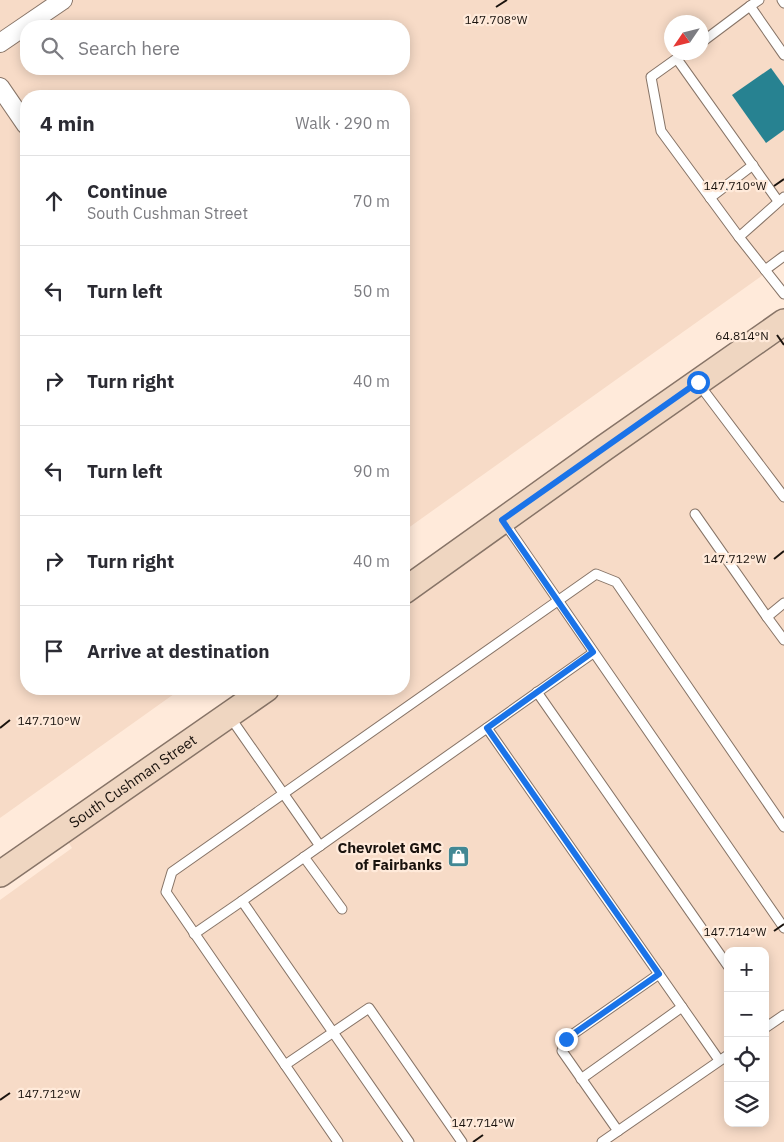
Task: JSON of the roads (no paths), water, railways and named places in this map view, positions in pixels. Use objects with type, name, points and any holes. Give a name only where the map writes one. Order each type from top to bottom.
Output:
[{"type":"main road","points":[[410,587],[698,382],[778,328]]},
{"type":"main road","name":"South Cushman Street","points":[[0,874],[257,695]]},
{"type":"street","points":[[34,20],[63,0]]},
{"type":"street","points":[[0,43],[20,29]]},
{"type":"street","points":[[0,87],[20,116]]},
{"type":"lane","points":[[709,37],[760,0]]},
{"type":"lane","points":[[750,6],[784,55]]},
{"type":"lane","points":[[676,60],[651,77],[661,131],[739,237],[784,294]]},
{"type":"lane","points":[[678,60],[753,165],[781,199],[739,237]]},
{"type":"lane","points":[[710,198],[753,165]]},
{"type":"lane","points":[[765,270],[784,256]]},
{"type":"lane","points":[[698,382],[784,497]]},
{"type":"lane","points":[[695,514],[784,640]]},
{"type":"lane","points":[[502,520],[784,928]]},
{"type":"lane","points":[[338,1142],[166,892],[172,872],[596,574],[616,582],[784,827]]},
{"type":"lane","points":[[767,617],[784,603]]},
{"type":"lane","points":[[194,934],[593,652]]},
{"type":"lane","points":[[537,692],[724,960]]},
{"type":"lane","points":[[228,714],[320,846]]},
{"type":"lane","points":[[487,728],[719,1060]]},
{"type":"lane","points":[[304,856],[342,909]]},
{"type":"lane","points":[[242,901],[409,1142]]},
{"type":"lane","points":[[618,1131],[562,1051],[566,1039],[659,974]]},
{"type":"lane","points":[[581,1079],[682,1007]]},
{"type":"lane","points":[[285,1065],[369,1008],[462,1142]]},
{"type":"lane","points":[[769,1024],[784,1015]]},
{"type":"lane","points":[[602,1142],[724,1057]]},
{"type":"place","name":"Chevrolet GMC of Fairbanks","points":[[458,857]]}]
